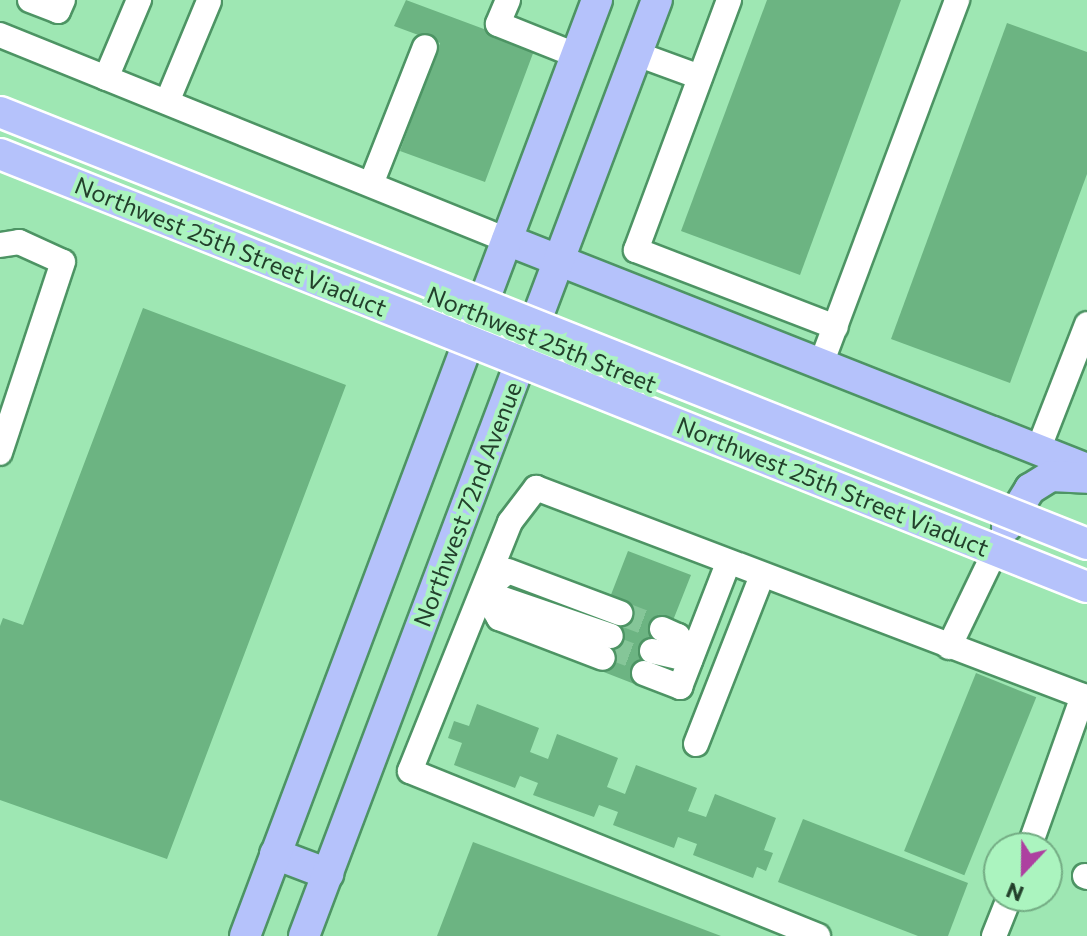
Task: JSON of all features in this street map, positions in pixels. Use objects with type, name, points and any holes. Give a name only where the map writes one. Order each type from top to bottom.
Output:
[{"type":"main road","points":[[245,936],[597,0]]},
{"type":"main road","name":"Northwest 72nd Avenue","points":[[306,935],[657,0]]},
{"type":"main road","name":"Northwest 25th Street Viaduct","points":[[0,113],[1087,544]]},
{"type":"main road","name":"Northwest 25th Street Viaduct","points":[[0,154],[1087,587]]},
{"type":"main road","points":[[507,240],[1087,469]]},
{"type":"main road","name":"Northwest 25th Street","points":[[478,315],[1087,558]]},
{"type":"main road","points":[[1007,526],[1030,489],[1051,476],[1087,478]]},
{"type":"main road","points":[[275,854],[328,874]]},
{"type":"street","points":[[30,0],[58,11],[63,0]]},
{"type":"street","points":[[106,78],[139,0]]},
{"type":"street","points":[[508,0],[498,24],[576,55]]},
{"type":"street","points":[[729,0],[636,250],[836,327]]},
{"type":"street","points":[[821,364],[957,0]]},
{"type":"street","points":[[167,102],[209,1]]},
{"type":"street","points":[[0,35],[507,240]]},
{"type":"street","points":[[371,184],[425,47]]},
{"type":"street","points":[[637,54],[700,77]]},
{"type":"street","name":"Northwest 25th Street","points":[[0,113],[478,315]]},
{"type":"street","points":[[0,245],[19,242],[63,262],[0,453]]},
{"type":"street","points":[[1038,450],[1087,324]]},
{"type":"street","points":[[410,771],[510,522],[536,488],[1083,696],[1035,832]]},
{"type":"street","points":[[949,647],[961,634],[1007,526]]},
{"type":"street","points":[[690,660],[653,651],[680,687],[728,563]]},
{"type":"street","points":[[696,744],[762,576]]},
{"type":"street","points":[[511,584],[611,635],[499,618],[483,592],[511,584]]},
{"type":"street","points":[[372,757],[818,936]]},
{"type":"street","points":[[994,936],[1004,912]]},
{"type":"building","points":[[406,0],[535,48],[485,182],[400,151],[440,43],[394,26]]},
{"type":"building","points":[[767,0],[901,0],[800,275],[681,231]]},
{"type":"building","points":[[1007,23],[1087,52],[1087,174],[1010,383],[891,339]]},
{"type":"building","points":[[143,308],[346,385],[167,859],[0,800],[0,626],[3,618],[23,625]]},
{"type":"building","points":[[628,551],[691,575],[670,628],[660,625],[637,685],[596,669],[619,609],[607,605]]},
{"type":"building","points":[[976,673],[1036,697],[964,875],[904,851]]},
{"type":"building","points":[[477,704],[539,728],[530,752],[548,759],[557,734],[618,758],[607,787],[625,794],[636,765],[697,788],[688,811],[706,817],[715,794],[776,818],[764,850],[773,853],[766,871],[757,867],[753,878],[693,855],[697,844],[678,837],[674,848],[613,825],[618,812],[599,805],[594,817],[533,795],[538,783],[520,776],[515,788],[454,765],[462,743],[448,738],[454,721],[469,726]]},
{"type":"building","points":[[803,819],[968,883],[948,936],[918,936],[778,882]]},
{"type":"building","points":[[473,842],[721,936],[437,936]]},
{"type":"tunnel","points":[[620,613],[662,629]]},
{"type":"tunnel","points":[[607,646],[649,662]]}]
